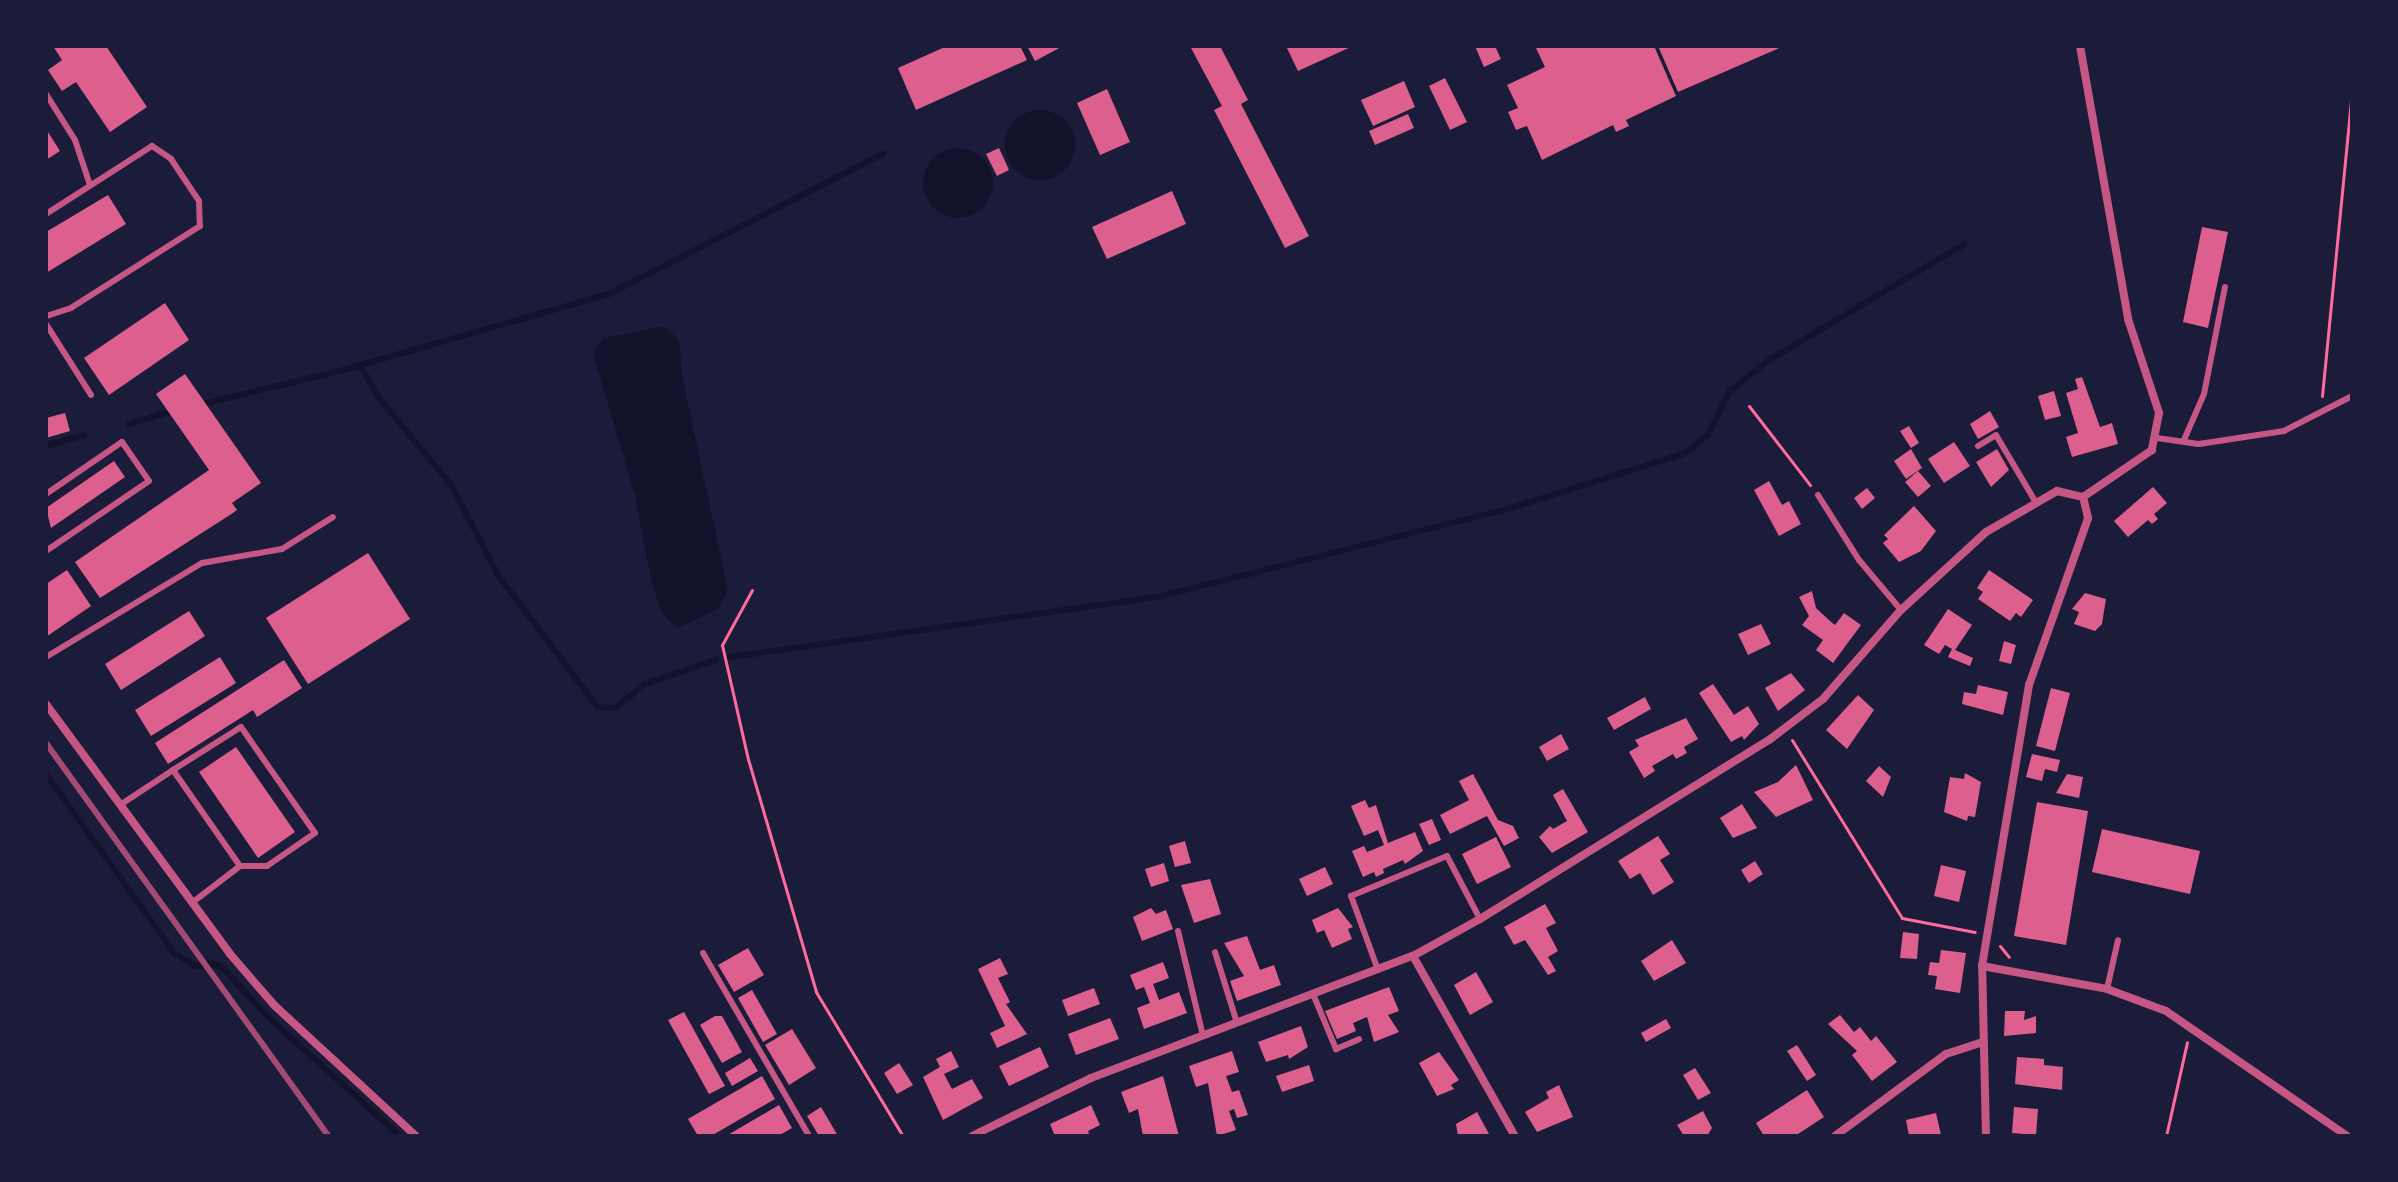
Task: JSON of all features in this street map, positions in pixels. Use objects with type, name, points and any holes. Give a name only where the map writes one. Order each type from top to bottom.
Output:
[{"type":"street","points":[[972,1136],[1091,1078],[1413,956],[1480,919],[1784,729],[1823,699],[1901,610],[1986,532],[2057,491],[2083,497],[2140,462],[2157,438],[2159,413],[2128,319],[2080,46]]},
{"type":"street","points":[[1986,1136],[1980,1043],[1982,966],[1987,933],[2029,685],[2088,518],[2083,497]]},
{"type":"street","points":[[46,704],[274,1005],[416,1136]]},
{"type":"street","points":[[1413,956],[1515,1136]]},
{"type":"street","points":[[1982,966],[2107,989],[2166,1011],[2347,1136]]},
{"type":"street","points":[[1835,1136],[1946,1054],[1980,1043]]},
{"type":"lane","points":[[46,94],[75,140],[90,185]]},
{"type":"lane","points":[[46,214],[152,146],[171,159],[199,201],[200,226],[71,308],[46,316]]},
{"type":"lane","points":[[2184,440],[2204,394],[2225,287]]},
{"type":"lane","points":[[46,324],[91,395]]},
{"type":"lane","points":[[2157,438],[2199,444],[2270,433],[2313,421],[2352,396]]},
{"type":"lane","points":[[1978,446],[1996,435],[2035,501]]},
{"type":"lane","points":[[46,494],[122,442],[149,481],[46,551]]},
{"type":"lane","points":[[1818,495],[1859,560],[1901,610]]},
{"type":"lane","points":[[46,657],[202,563],[282,549],[333,517]]},
{"type":"lane","points":[[123,803],[241,727],[315,833],[267,866],[240,866],[193,902]]},
{"type":"lane","points":[[173,770],[240,866]]},
{"type":"lane","points":[[1378,970],[1351,896],[1447,856],[1480,919]]},
{"type":"lane","points":[[1178,931],[1203,1036]]},
{"type":"lane","points":[[2107,989],[2118,940]]},
{"type":"lane","points":[[1215,952],[1237,1023]]},
{"type":"lane","points":[[703,953],[809,1136]]},
{"type":"lane","points":[[1313,994],[1336,1049],[1359,1039]]},
{"type":"path","points":[[2313,421],[2323,393],[2352,89]]},
{"type":"path","points":[[1749,406],[1818,495]]},
{"type":"path","points":[[752,590],[722,645],[748,759],[816,992],[903,1136]]},
{"type":"path","points":[[1784,729],[1902,918],[1987,933]]},
{"type":"path","points":[[2166,1136],[2187,1042],[2193,1029]]},
{"type":"path","points":[[2177,1035],[2198,1049]]},
{"type":"shaded area","points":[[1040,110],[1065,120],[1075,145],[1065,170],[1040,180],[1015,170],[1005,145],[1015,120]]},
{"type":"shaded area","points":[[958,148],[983,158],[993,183],[983,208],[958,218],[933,208],[923,183],[933,158]]},
{"type":"shaded area","points":[[664,326],[679,340],[682,376],[728,590],[719,608],[678,628],[662,613],[652,584],[635,496],[593,353],[604,338]]},
{"type":"building","points":[[53,46],[106,46],[147,107],[110,132],[76,82],[62,91],[48,70],[62,60]]},
{"type":"building","points":[[947,46],[1020,46],[1027,60],[916,110],[898,68]]},
{"type":"building","points":[[1027,46],[1063,46],[1035,61]]},
{"type":"building","points":[[1190,46],[1220,46],[1248,100],[1241,104],[1309,236],[1285,248],[1214,110],[1222,106]]},
{"type":"building","points":[[1286,46],[1353,46],[1298,71]]},
{"type":"building","points":[[1475,46],[1495,46],[1501,59],[1484,67]]},
{"type":"building","points":[[1535,46],[1654,46],[1676,96],[1626,120],[1629,126],[1616,132],[1613,125],[1542,160],[1527,126],[1516,130],[1508,112],[1518,108],[1507,85],[1545,67]]},
{"type":"building","points":[[1658,46],[1784,46],[1678,92]]},
{"type":"building","points":[[1445,78],[1467,122],[1450,130],[1429,86]]},
{"type":"building","points":[[1404,81],[1415,107],[1373,126],[1361,100]]},
{"type":"building","points":[[1107,89],[1130,142],[1100,155],[1077,103]]},
{"type":"building","points":[[1408,114],[1414,128],[1375,145],[1369,131]]},
{"type":"building","points":[[46,129],[60,151],[46,160]]},
{"type":"building","points":[[999,148],[1009,170],[997,176],[986,154]]},
{"type":"building","points":[[1172,191],[1186,224],[1107,259],[1092,227]]},
{"type":"building","points":[[108,195],[126,224],[46,273],[46,232]]},
{"type":"building","points":[[2202,227],[2228,232],[2208,328],[2183,322]]},
{"type":"building","points":[[165,303],[189,340],[109,395],[84,358]]},
{"type":"building","points":[[185,374],[261,483],[232,503],[237,510],[230,515],[100,598],[75,562],[209,470],[156,394]]},
{"type":"building","points":[[2082,377],[2100,427],[2112,423],[2118,444],[2072,457],[2066,437],[2078,433],[2066,393],[2078,389],[2075,379]]},
{"type":"building","points":[[2054,391],[2061,416],[2045,420],[2038,396]]},
{"type":"building","points":[[1990,411],[1999,427],[1978,439],[1970,424]]},
{"type":"building","points":[[65,413],[70,431],[46,438],[46,418]]},
{"type":"building","points":[[1909,426],[1919,443],[1911,448],[1900,431]]},
{"type":"building","points":[[1954,442],[1970,466],[1944,483],[1928,459]]},
{"type":"building","points":[[1911,449],[1922,468],[1906,479],[1894,461]]},
{"type":"building","points":[[1997,449],[2009,470],[1991,487],[1976,462]]},
{"type":"building","points":[[114,461],[125,477],[51,528],[46,508]]},
{"type":"building","points":[[1918,471],[1931,486],[1918,497],[1905,482]]},
{"type":"building","points":[[1769,481],[1782,505],[1789,501],[1801,524],[1779,536],[1754,490]]},
{"type":"building","points":[[2153,487],[2167,503],[2154,514],[2158,519],[2152,524],[2148,520],[2128,537],[2114,521]]},
{"type":"building","points":[[1867,488],[1875,498],[1862,509],[1854,498]]},
{"type":"building","points":[[1914,506],[1936,531],[1921,551],[1899,562],[1883,543],[1888,539],[1884,535]]},
{"type":"building","points":[[368,553],[410,619],[308,684],[266,618]]},
{"type":"building","points":[[67,570],[91,606],[46,637],[46,584]]},
{"type":"building","points":[[1989,570],[2033,600],[2021,617],[2016,613],[2010,621],[1978,599],[1983,592],[1977,588]]},
{"type":"building","points":[[1812,591],[1816,608],[1835,625],[1844,613],[1861,625],[1833,663],[1816,650],[1823,640],[1802,625],[1809,616],[1799,597]]},
{"type":"building","points":[[2085,593],[2106,599],[2102,624],[2095,631],[2074,624],[2079,612],[2072,609]]},
{"type":"building","points":[[1948,609],[1972,625],[1955,650],[1973,658],[1970,666],[1948,657],[1952,649],[1945,645],[1939,654],[1924,645]]},
{"type":"building","points":[[189,611],[205,636],[121,690],[105,664]]},
{"type":"building","points":[[1761,624],[1771,644],[1748,655],[1738,634]]},
{"type":"building","points":[[2004,641],[2016,645],[2011,664],[1999,661]]},
{"type":"building","points":[[220,657],[236,683],[151,736],[135,710]]},
{"type":"building","points":[[284,660],[302,688],[257,717],[253,710],[168,764],[155,743]]},
{"type":"building","points":[[1791,673],[1805,690],[1778,711],[1765,688]]},
{"type":"building","points":[[1713,684],[1734,715],[1748,706],[1759,724],[1744,740],[1742,736],[1731,742],[1699,693]]},
{"type":"building","points":[[1978,685],[2008,692],[2003,715],[1962,704],[1964,692],[1976,694]]},
{"type":"building","points":[[2051,688],[2070,693],[2055,751],[2036,746]]},
{"type":"building","points":[[1858,695],[1874,710],[1847,749],[1826,730]]},
{"type":"building","points":[[1645,697],[1651,709],[1614,730],[1607,718]]},
{"type":"building","points":[[1686,718],[1698,739],[1684,747],[1687,753],[1676,759],[1673,754],[1652,766],[1655,771],[1644,778],[1629,752],[1639,746],[1635,740]]},
{"type":"building","points":[[1561,734],[1569,749],[1547,761],[1539,747]]},
{"type":"building","points":[[236,747],[295,832],[258,858],[199,772]]},
{"type":"building","points":[[2032,754],[2060,760],[2057,772],[2045,769],[2042,781],[2026,777]]},
{"type":"building","points":[[1796,765],[1813,800],[1776,817],[1754,792],[1778,782]]},
{"type":"building","points":[[1879,766],[1891,777],[1883,797],[1866,781]]},
{"type":"building","points":[[1965,773],[1981,782],[1975,817],[1968,816],[1967,821],[1944,812],[1950,777],[1964,779]]},
{"type":"building","points":[[1473,774],[1498,820],[1513,826],[1519,838],[1504,846],[1487,816],[1450,834],[1440,815],[1469,800],[1459,781]]},
{"type":"building","points":[[2067,774],[2083,777],[2079,798],[2056,793]]},
{"type":"building","points":[[1563,789],[1588,832],[1552,853],[1539,837],[1550,826],[1553,829],[1567,821],[1553,795]]},
{"type":"building","points":[[1365,800],[1369,808],[1376,805],[1388,843],[1415,832],[1423,851],[1405,864],[1403,860],[1383,869],[1384,873],[1376,877],[1374,872],[1363,877],[1352,851],[1364,846],[1367,852],[1384,845],[1378,830],[1364,836],[1351,806]]},
{"type":"building","points":[[2037,802],[2088,811],[2066,945],[2014,936]]},
{"type":"building","points":[[1742,804],[1757,828],[1733,838],[1720,818]]},
{"type":"building","points":[[1432,819],[1441,840],[1429,845],[1419,824]]},
{"type":"building","points":[[2102,829],[2200,851],[2190,894],[2092,872]]},
{"type":"building","points":[[1658,836],[1670,854],[1660,860],[1674,882],[1653,895],[1640,873],[1630,879],[1618,861]]},
{"type":"building","points":[[1496,837],[1511,867],[1477,884],[1462,854]]},
{"type":"building","points":[[1185,841],[1191,863],[1175,867],[1169,846]]},
{"type":"building","points":[[1755,861],[1763,874],[1749,883],[1741,870]]},
{"type":"building","points":[[1164,863],[1169,881],[1151,887],[1145,869]]},
{"type":"building","points":[[1941,865],[1966,871],[1959,902],[1934,896]]},
{"type":"building","points":[[1325,867],[1333,884],[1307,896],[1299,879]]},
{"type":"building","points":[[1210,879],[1221,914],[1194,923],[1181,885]]},
{"type":"building","points":[[1545,904],[1556,923],[1546,928],[1558,951],[1548,957],[1556,971],[1548,975],[1525,940],[1514,945],[1504,927]]},
{"type":"building","points":[[1151,908],[1156,914],[1166,910],[1173,929],[1142,941],[1133,917]]},
{"type":"building","points":[[1338,908],[1353,927],[1348,929],[1352,939],[1332,948],[1324,930],[1317,933],[1312,920]]},
{"type":"building","points":[[1903,932],[1919,934],[1917,959],[1900,958]]},
{"type":"building","points":[[1247,936],[1260,970],[1274,965],[1281,985],[1237,1001],[1230,981],[1244,976],[1224,943]]},
{"type":"building","points":[[1672,940],[1686,963],[1654,981],[1641,961]]},
{"type":"building","points":[[748,948],[764,975],[734,992],[718,965]]},
{"type":"building","points":[[1941,950],[1966,953],[1960,993],[1935,989],[1937,976],[1928,975],[1930,962],[1939,963]]},
{"type":"building","points":[[1000,958],[1008,974],[998,978],[1010,1002],[1006,1004],[1027,1034],[997,1048],[990,1033],[1005,1026],[978,969]]},
{"type":"building","points":[[1163,962],[1169,978],[1153,984],[1159,1000],[1179,992],[1187,1013],[1144,1029],[1137,1008],[1150,1003],[1144,987],[1136,990],[1130,975]]},
{"type":"building","points":[[1476,972],[1493,1002],[1470,1015],[1454,985]]},
{"type":"building","points":[[1389,987],[1399,1011],[1388,1015],[1399,1032],[1374,1042],[1367,1017],[1353,1023],[1356,1031],[1337,1039],[1325,1011]]},
{"type":"building","points":[[1094,988],[1100,1004],[1068,1016],[1062,1000]]},
{"type":"building","points":[[752,990],[777,1034],[763,1042],[738,998]]},
{"type":"building","points":[[2005,1011],[2025,1011],[2024,1020],[2036,1016],[2036,1033],[2004,1036]]},
{"type":"building","points":[[684,1012],[725,1086],[709,1094],[668,1020]]},
{"type":"building","points":[[1840,1015],[1854,1032],[1860,1027],[1871,1041],[1876,1036],[1897,1062],[1872,1081],[1852,1055],[1857,1051],[1828,1024]]},
{"type":"building","points":[[715,1016],[722,1016],[742,1052],[722,1063],[700,1025]]},
{"type":"building","points":[[1110,1018],[1119,1039],[1076,1055],[1068,1034]]},
{"type":"building","points":[[1666,1019],[1671,1028],[1646,1042],[1641,1033]]},
{"type":"building","points":[[1301,1026],[1308,1047],[1289,1059],[1288,1055],[1266,1062],[1258,1042]]},
{"type":"building","points":[[792,1029],[816,1068],[789,1085],[765,1045]]},
{"type":"building","points":[[1797,1045],[1816,1075],[1807,1081],[1787,1051]]},
{"type":"building","points":[[1040,1047],[1049,1067],[1009,1086],[999,1066]]},
{"type":"building","points":[[951,1051],[959,1067],[944,1074],[952,1089],[972,1079],[983,1098],[943,1120],[923,1077],[940,1067],[936,1059]]},
{"type":"building","points":[[1232,1051],[1239,1072],[1226,1076],[1232,1092],[1239,1090],[1248,1115],[1237,1118],[1234,1109],[1229,1111],[1236,1130],[1217,1136],[1208,1083],[1196,1087],[1189,1066]]},
{"type":"building","points":[[1439,1052],[1459,1080],[1451,1085],[1454,1089],[1437,1096],[1419,1063]]},
{"type":"building","points":[[2017,1057],[2044,1059],[2044,1065],[2063,1067],[2062,1090],[2015,1084]]},
{"type":"building","points":[[750,1058],[758,1071],[732,1086],[725,1073]]},
{"type":"building","points":[[899,1063],[913,1085],[897,1094],[884,1073]]},
{"type":"building","points":[[1309,1065],[1314,1081],[1282,1092],[1276,1076]]},
{"type":"building","points":[[1695,1068],[1711,1093],[1698,1100],[1683,1075]]},
{"type":"building","points":[[762,1076],[775,1099],[711,1136],[698,1136],[688,1119]]},
{"type":"building","points":[[1163,1076],[1179,1136],[1143,1136],[1138,1109],[1129,1113],[1121,1092]]},
{"type":"building","points":[[1559,1085],[1573,1117],[1537,1132],[1525,1112],[1549,1098],[1546,1092]]},
{"type":"building","points":[[1807,1090],[1824,1117],[1795,1136],[1764,1136],[1756,1123]]},
{"type":"building","points":[[779,1105],[792,1128],[778,1136],[726,1136]]},
{"type":"building","points":[[1091,1105],[1100,1125],[1088,1131],[1090,1136],[1055,1136],[1050,1124]]},
{"type":"building","points":[[821,1107],[838,1136],[819,1136],[807,1116]]},
{"type":"building","points":[[2014,1107],[2038,1109],[2036,1135],[2012,1133]]},
{"type":"building","points":[[1703,1111],[1712,1128],[1707,1136],[1684,1136],[1677,1125]]},
{"type":"building","points":[[1477,1112],[1489,1134],[1458,1136],[1456,1124]]},
{"type":"building","points":[[1936,1113],[1941,1135],[1909,1136],[1906,1120]]},
{"type":"waterway","points":[[199,405],[340,371],[609,294],[883,154]]},
{"type":"waterway","points":[[730,657],[1157,597],[1511,508],[1685,453],[1708,435],[1730,391],[1769,360],[1964,244]]},
{"type":"waterway","points":[[360,365],[379,398],[452,486],[499,577],[598,707],[616,708],[645,684],[716,660]]},
{"type":"waterway","points":[[128,424],[173,411]]},
{"type":"waterway","points":[[46,446],[84,435]]},
{"type":"waterway","points":[[46,774],[174,953],[196,966],[214,964],[223,968],[267,1016],[400,1136]]},
{"type":"railway","points":[[46,743],[328,1136]]}]
